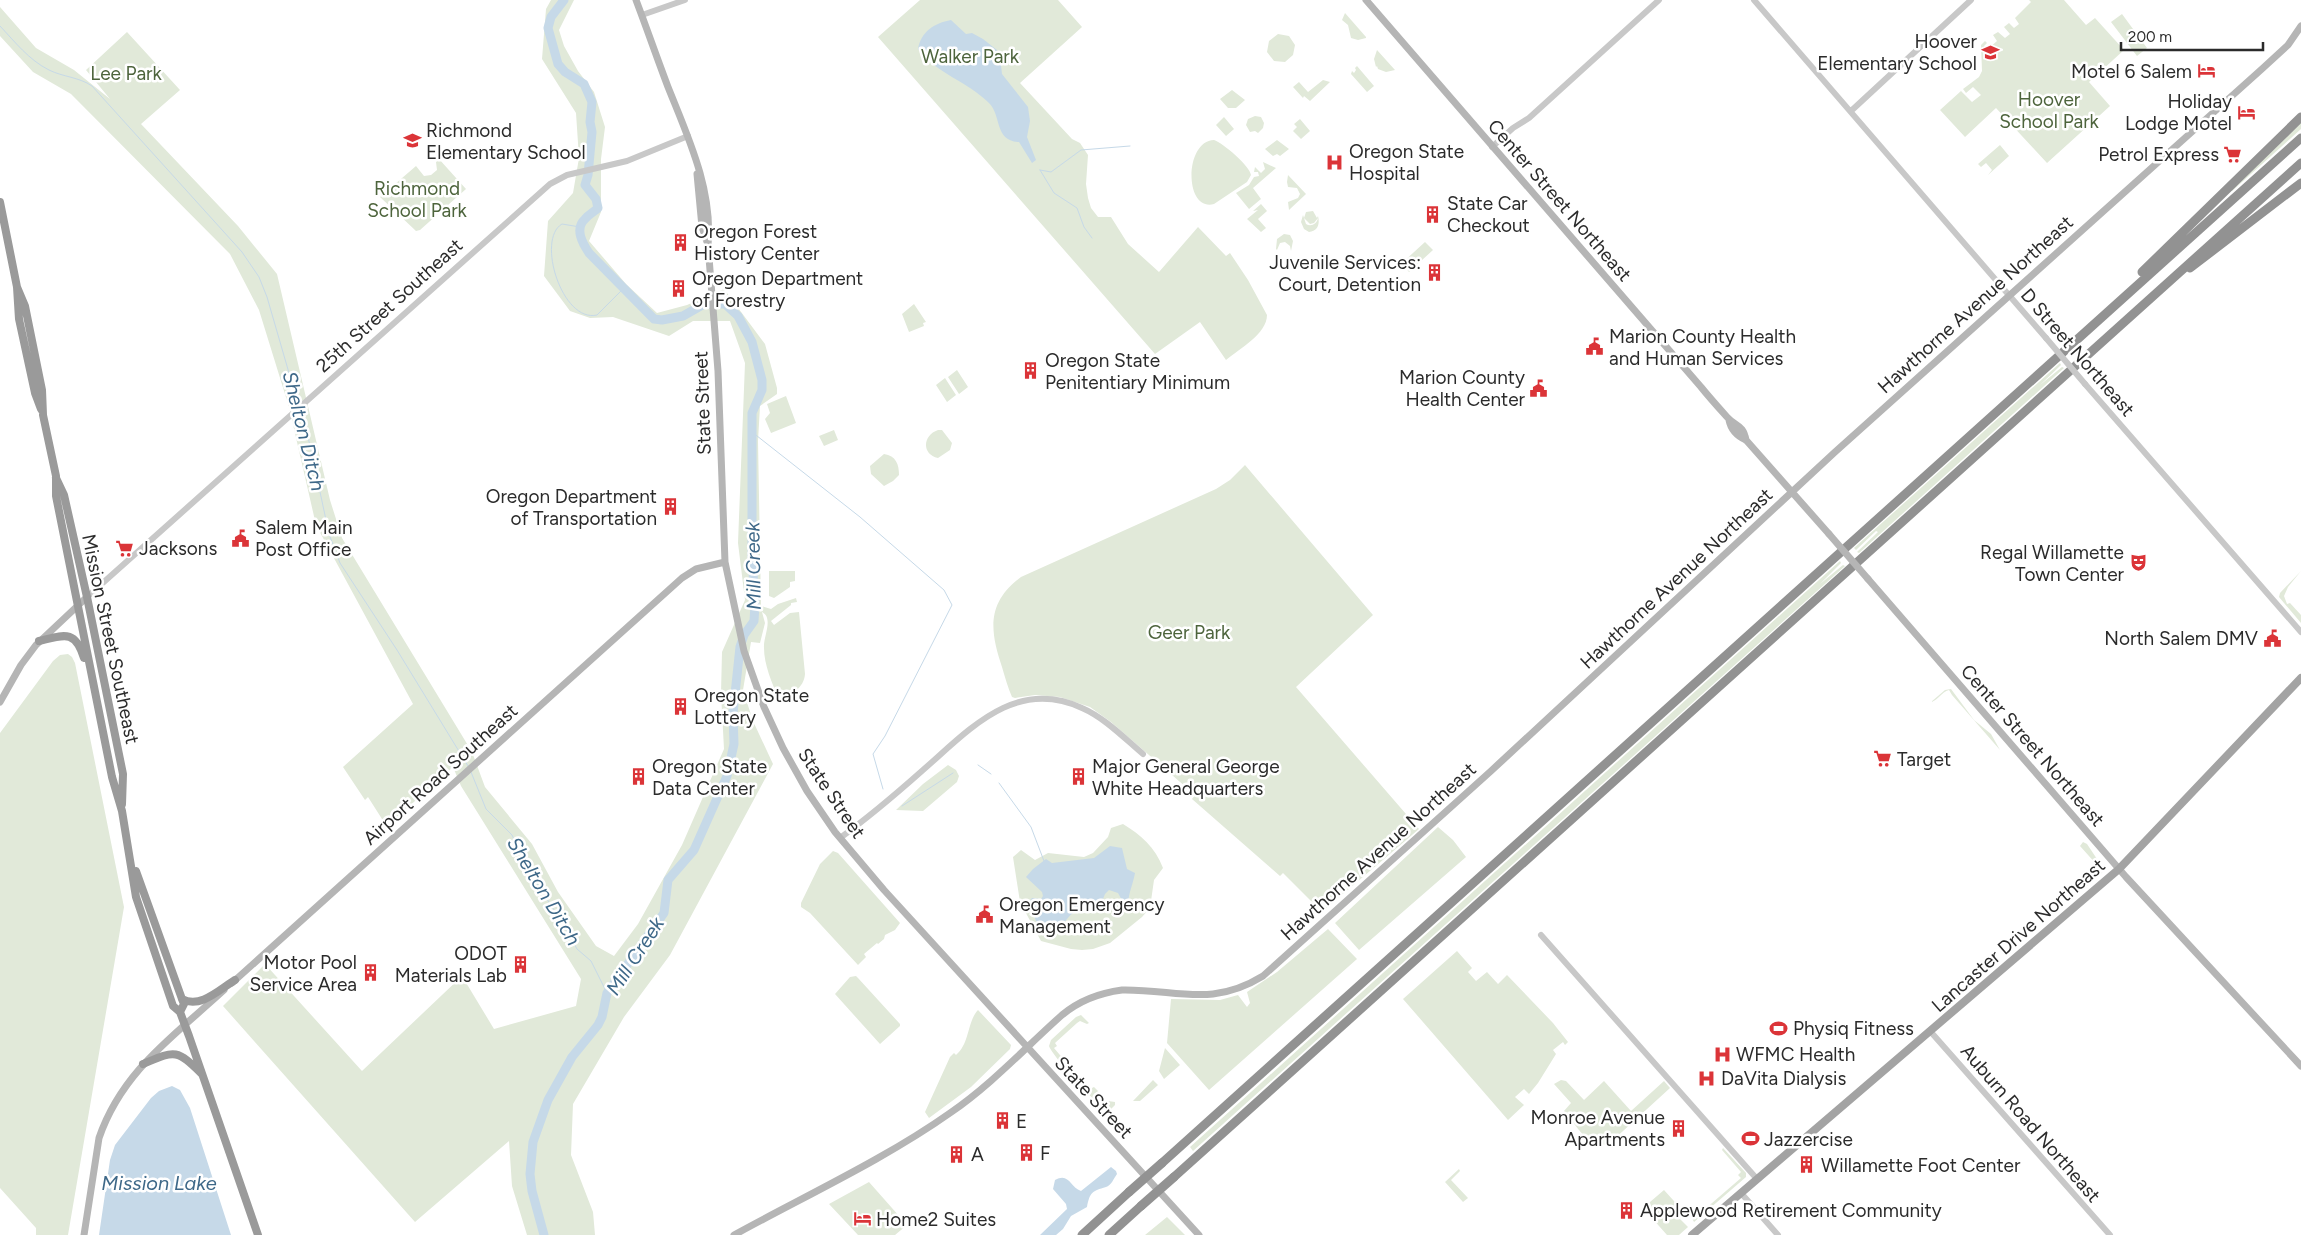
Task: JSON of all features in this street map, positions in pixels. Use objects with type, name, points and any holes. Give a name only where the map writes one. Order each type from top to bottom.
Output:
[{"type":"highway","points":[[2075,342],[2107,306],[2301,117]]},
{"type":"highway","points":[[1082,1235],[2301,138]]},
{"type":"highway","points":[[1109,1235],[2301,163]]},
{"type":"highway","points":[[2165,285],[2198,264],[2301,183]]},
{"type":"highway","name":"Mission Street Southeast","points":[[0,202],[17,287],[18,308],[32,380],[43,415],[56,476],[64,495],[88,597],[123,774],[122,811]]},
{"type":"highway","name":"Mission Street Southeast","points":[[17,287],[25,306],[39,372],[43,415]]},
{"type":"highway","points":[[26,352],[35,370],[39,372]]},
{"type":"highway","name":"Mission Street Southeast","points":[[56,476],[56,496],[112,777],[122,811],[136,897],[173,1006],[180,1012],[258,1235]]},
{"type":"highway","points":[[39,641],[60,636],[70,636],[76,639],[80,644],[92,679]]},
{"type":"highway","name":"Mission Street Southeast","points":[[131,859],[184,1004],[180,1012]]},
{"type":"highway","points":[[182,999],[190,1003],[200,1002],[235,980]]},
{"type":"highway","points":[[143,1064],[171,1052],[185,1058],[203,1076]]},
{"type":"main road","name":"State Street","points":[[636,0],[688,136],[697,169],[705,189],[710,226],[708,245],[718,371],[725,562],[737,622],[749,666],[764,707],[783,748],[807,791],[840,838],[1026,1047],[1199,1235]]},
{"type":"main road","name":"Center Street Northeast","points":[[1366,0],[1730,420],[1731,427],[1739,437],[1746,440],[1793,492],[2119,869],[2301,1066]]},
{"type":"main road","name":"Hawthorne Avenue Northeast","points":[[734,1235],[929,1128],[972,1097],[1070,1008],[1091,997],[1107,992],[1136,990],[1212,995],[1239,989],[1263,976],[1410,845],[2009,295],[2271,61],[2288,45],[2301,26]]},
{"type":"main road","name":"Airport Road Southeast","points":[[84,1235],[96,1152],[102,1130],[120,1092],[143,1064],[688,573],[702,567],[725,562]]},
{"type":"main road","name":"25th Street Southeast","points":[[0,702],[21,665],[39,641],[88,597]]},
{"type":"main road","name":"Lancaster Drive Northeast","points":[[1692,1235],[2119,869],[2301,678]]},
{"type":"street","points":[[642,15],[685,0]]},
{"type":"street","points":[[1492,146],[1536,112],[1659,0]]},
{"type":"street","name":"D Street Northeast","points":[[1754,0],[2301,632]]},
{"type":"street","points":[[1850,111],[1971,0]]},
{"type":"street","name":"25th Street Southeast","points":[[88,597],[544,189],[559,178],[576,172],[627,161],[688,136]]},
{"type":"street","points":[[840,838],[894,796],[987,716],[1020,701],[1047,699],[1082,707],[1103,720],[1143,754]]},
{"type":"street","points":[[1541,936],[1758,1179]]},
{"type":"street","name":"Auburn Road Northeast","points":[[1930,1031],[2110,1235]]},
{"type":"street","points":[[1741,1193],[1778,1235]]},
{"type":"green space","name":"Lee Park","points":[[551,0],[574,0],[559,30],[564,46],[578,71],[594,92],[605,127],[601,159],[601,212],[589,241],[626,284],[657,313],[687,305],[724,289],[765,344],[777,394],[760,406],[758,441],[761,606],[771,609],[778,604],[796,598],[797,602],[791,603],[771,621],[774,625],[790,613],[799,612],[805,674],[802,683],[796,690],[778,698],[765,661],[764,644],[768,623],[762,612],[765,623],[760,643],[751,642],[743,690],[753,721],[773,764],[670,955],[624,1017],[573,1104],[571,1155],[593,1212],[595,1235],[527,1235],[512,1186],[509,1141],[415,1222],[223,1006],[265,964],[362,1071],[462,976],[494,1029],[576,1006],[581,979],[461,786],[453,767],[396,818],[382,819],[368,797],[365,800],[343,767],[413,704],[316,525],[289,407],[259,310],[230,254],[71,94],[33,72],[0,36],[0,7],[36,48],[74,70],[110,99],[86,70],[127,32],[180,90],[141,124],[238,226],[277,274],[330,500],[342,538],[472,752],[485,787],[532,844],[558,892],[596,946],[614,956],[638,924],[682,845],[724,749],[721,693],[722,652],[745,600],[738,543],[745,363],[730,321],[693,321],[669,336],[613,317],[590,318],[570,311],[544,276],[548,221],[573,193],[579,158],[576,113],[542,59],[546,9]]},
{"type":"green space","name":"Walker Park","points":[[920,0],[1058,0],[1082,27],[1020,83],[1072,139],[1080,143],[1088,155],[1086,184],[1091,208],[1098,217],[1111,217],[1128,244],[1159,272],[1198,227],[1226,256],[1230,253],[1248,280],[1267,315],[1266,322],[1257,335],[1226,360],[1200,322],[1155,354],[878,37]]},
{"type":"green space","name":"Hoover School Park","points":[[2029,0],[2064,0],[2086,25],[2095,18],[2124,50],[2089,82],[2110,106],[2047,163],[1996,108],[1965,137],[1940,110],[1961,91],[1972,102],[1981,95],[1973,87],[1966,93],[1963,89],[1979,77],[1982,71],[1981,45],[1985,41],[1987,43],[1984,46],[1988,49],[1997,41],[1993,35],[1998,32],[2005,38],[2010,34],[2004,27],[2009,23],[2014,28],[2019,24],[2015,18],[2031,2]]},
{"type":"green space","points":[[1345,13],[1366,38],[1358,40],[1351,38],[1348,25],[1342,20]]},
{"type":"green space","points":[[2122,14],[2147,48],[2137,56],[2111,22]]},
{"type":"green space","points":[[1278,34],[1289,36],[1295,45],[1293,55],[1285,62],[1274,61],[1267,52],[1269,41]]},
{"type":"green space","points":[[1377,50],[1395,70],[1386,72],[1376,67],[1374,59]]},
{"type":"green space","points":[[1357,66],[1374,86],[1367,92],[1351,74],[1352,71],[1354,73]]},
{"type":"green space","points":[[1323,80],[1330,82],[1310,101],[1304,96],[1303,98],[1293,87],[1299,82],[1308,92]]},
{"type":"green space","points":[[1232,90],[1245,100],[1236,108],[1228,108],[1220,99]]},
{"type":"green space","points":[[1255,116],[1261,117],[1264,123],[1263,128],[1258,133],[1255,131],[1250,132],[1246,125],[1248,119]]},
{"type":"green space","points":[[1224,117],[1234,129],[1226,136],[1216,125]]},
{"type":"green space","points":[[1300,119],[1310,131],[1301,139],[1293,131],[1297,127],[1294,124]]},
{"type":"green space","points":[[2301,121],[2301,129],[2231,190]]},
{"type":"green space","points":[[1214,140],[1236,155],[1251,175],[1247,182],[1214,204],[1204,204],[1197,198],[1193,188],[1193,163],[1197,152],[1204,143]]},
{"type":"green space","points":[[1277,140],[1289,149],[1280,156],[1277,154],[1273,156],[1265,149]]},
{"type":"green space","points":[[2000,145],[2009,156],[1988,175],[1992,170],[1986,163],[1981,167],[1978,164]]},
{"type":"green space","name":"Richmond School Park","points":[[439,159],[466,189],[420,230],[416,231],[380,197],[416,166],[424,176],[431,175],[437,170],[436,162]]},
{"type":"green space","points":[[1263,162],[1276,168],[1253,188],[1261,199],[1249,209],[1236,193],[1249,185],[1254,177],[1259,176],[1258,172],[1254,172],[1255,167],[1261,173],[1265,169]]},
{"type":"green space","points":[[1288,175],[1306,194],[1289,210],[1288,202],[1298,198],[1300,194],[1297,188],[1288,187]]},
{"type":"green space","points":[[1261,204],[1267,211],[1258,219],[1266,228],[1261,232],[1247,219],[1258,210],[1253,211]]},
{"type":"green space","points":[[1313,211],[1317,218],[1318,216],[1319,222],[1316,229],[1309,232],[1304,229],[1301,222],[1303,215],[1304,218],[1306,212]],"holes":[[[1304,218],[1310,224],[1314,223],[1318,218],[1315,223],[1312,225],[1306,224]]]},
{"type":"green space","points":[[1284,234],[1290,235],[1293,241],[1291,251],[1290,246],[1285,242],[1280,243],[1276,249],[1277,239]]},
{"type":"green space","points":[[1425,242],[1433,250],[1409,272],[1402,263]]},
{"type":"green space","points":[[914,304],[926,322],[923,323],[924,326],[909,332],[902,314]]},
{"type":"green space","points":[[2060,363],[2061,365],[2040,385],[2062,367],[2064,368],[1859,553],[1857,552],[1878,532],[1876,531],[1856,550],[1854,548]]},
{"type":"green space","points":[[957,370],[968,387],[959,394],[948,377]]},
{"type":"green space","points":[[945,378],[956,395],[947,402],[936,385]]},
{"type":"green space","points":[[786,396],[796,423],[771,433],[765,419],[770,413],[767,404]]},
{"type":"green space","points":[[834,430],[838,440],[824,446],[819,436]]},
{"type":"green space","points":[[938,430],[942,430],[952,443],[950,450],[938,458],[929,453],[926,444],[929,436]]},
{"type":"green space","points":[[884,454],[896,461],[899,475],[884,486],[871,474],[870,466]]},
{"type":"green space","name":"Geer Park","points":[[1245,465],[1373,615],[1296,687],[1419,829],[1322,912],[1283,873],[1280,876],[1192,799],[1195,795],[1111,722],[1090,707],[1060,697],[1035,695],[1012,697],[995,641],[994,618],[996,607],[1010,587],[1021,577],[1216,489],[1230,480]]},
{"type":"green space","points":[[1840,561],[1841,563],[1820,584],[1843,565],[1845,566],[1193,1151],[1190,1147]]},
{"type":"green space","points":[[769,571],[795,571],[795,581],[790,582],[790,587],[774,598],[769,596]]},
{"type":"green space","points":[[2301,571],[2288,587],[2284,596],[2287,604],[2290,603],[2301,615],[2301,623],[2279,597],[2280,593]]},
{"type":"green space","points":[[68,654],[75,663],[124,907],[68,1235],[36,1235],[36,1228],[0,1188],[0,733],[53,661],[60,655]]},
{"type":"green space","points":[[1951,689],[1974,720],[1991,734],[2000,750],[1952,695],[1949,690],[1931,702],[1945,690]]},
{"type":"green space","points":[[948,765],[956,770],[959,776],[957,782],[923,811],[896,810],[923,784]]},
{"type":"green space","points":[[1123,824],[1147,842],[1163,868],[1154,880],[1150,908],[1142,917],[1110,943],[1093,949],[1071,949],[1041,941],[1020,902],[1013,857],[1021,850],[1035,860],[1048,853],[1084,857],[1093,853],[1108,837],[1111,828]]},
{"type":"green space","points":[[1438,827],[1453,840],[1466,857],[1359,950],[1335,923]]},
{"type":"green space","points":[[2083,842],[2087,844],[2103,868],[2102,873],[2085,888],[2081,884],[2082,880],[2085,883],[2097,872],[2095,868],[2097,865],[2080,846]]},
{"type":"green space","points":[[833,851],[838,853],[900,923],[895,930],[885,935],[884,939],[864,954],[866,957],[858,965],[810,913],[801,907],[801,903],[820,864]]},
{"type":"green space","points":[[1328,929],[1357,959],[1209,1090],[1167,1043],[1171,999],[1220,1000],[1238,995],[1247,1007],[1250,1003],[1247,992],[1277,972]]},
{"type":"green space","points":[[1457,951],[1472,968],[1468,972],[1476,981],[1487,972],[1498,984],[1507,975],[1553,1023],[1568,1042],[1565,1045],[1563,1042],[1553,1050],[1556,1054],[1529,1094],[1524,1089],[1515,1097],[1524,1105],[1508,1120],[1403,999]]},
{"type":"green space","points":[[856,976],[900,1024],[880,1044],[835,994],[850,977]]},
{"type":"green space","points":[[978,1010],[1011,1045],[1010,1049],[971,1087],[929,1118],[925,1112],[950,1057],[954,1053],[956,1055],[964,1045],[974,1015]]},
{"type":"green space","points":[[1081,1015],[1089,1023],[1080,1021],[1077,1023],[1055,1043],[1057,1046],[1054,1048],[1065,1061],[1069,1059],[1071,1062],[1069,1065],[1090,1089],[1094,1087],[1098,1091],[1095,1094],[1104,1105],[1108,1101],[1115,1102],[1115,1105],[1108,1112],[1058,1060],[1049,1046],[1051,1040],[1076,1017]]},
{"type":"green space","points":[[1165,1048],[1180,1065],[1164,1079],[1159,1071]]},
{"type":"green space","points":[[1153,1080],[1158,1085],[1140,1101],[1133,1101]]},
{"type":"green space","points":[[1561,1080],[1566,1081],[1584,1100],[1604,1081],[1631,1111],[1664,1081],[1670,1088],[1611,1142],[1604,1145],[1590,1141],[1584,1136],[1564,1111],[1571,1103],[1554,1084]]},
{"type":"green space","points":[[1723,1148],[1746,1173],[1746,1177],[1694,1222],[1691,1216],[1694,1213],[1697,1216],[1741,1178],[1738,1175],[1741,1172],[1722,1150]]},
{"type":"green space","points":[[1459,1169],[1460,1171],[1451,1180],[1468,1198],[1463,1202],[1445,1182]]},
{"type":"green space","points":[[869,1182],[907,1225],[895,1235],[858,1235],[829,1204]]},
{"type":"green space","points":[[1664,1190],[1683,1211],[1680,1219],[1688,1227],[1679,1235],[1667,1235],[1643,1208]]},
{"type":"green space","points":[[1167,1217],[1185,1235],[1145,1235]]},
{"type":"water","points":[[951,20],[966,34],[972,33],[997,50],[1000,57],[1002,74],[1028,107],[1030,121],[1027,137],[1036,160],[1032,163],[1019,142],[1011,141],[1002,133],[996,114],[989,103],[934,65],[918,49],[922,38],[929,29],[939,23]]},
{"type":"water","points":[[1110,846],[1122,848],[1127,869],[1135,873],[1128,903],[1124,904],[1118,893],[1109,890],[1105,894],[1099,909],[1079,910],[1069,917],[1058,929],[1044,923],[1037,925],[1028,903],[1032,898],[1041,899],[1043,896],[1042,892],[1026,877],[1033,869],[1046,859],[1052,863],[1094,858]]},
{"type":"water","name":"Mission Lake","points":[[172,1086],[180,1090],[190,1108],[231,1235],[99,1235],[110,1160],[115,1145],[151,1098],[159,1091]]},
{"type":"water","points":[[1111,1167],[1117,1174],[1108,1186],[1092,1193],[1087,1207],[1071,1216],[1063,1229],[1056,1235],[1040,1235],[1067,1209],[1066,1204],[1053,1189],[1055,1180],[1060,1178],[1066,1179],[1081,1191]]},
{"type":"waterway","name":"Mill Creek","points":[[544,1235],[532,1191],[530,1174],[533,1142],[548,1100],[572,1057],[598,1025],[602,1017],[607,993],[664,913],[668,880],[694,850],[727,776],[734,744],[733,713],[740,647],[744,635],[754,621],[752,413],[762,390],[762,380],[752,342],[738,316],[725,304],[704,304],[683,316],[662,320],[654,319],[589,253],[584,245],[580,227],[587,217],[598,208],[596,199],[585,185],[588,175],[592,132],[590,122],[592,102],[584,84],[565,72],[558,64],[548,28],[551,17],[564,0]]},
{"type":"waterway","name":"Shelton Ditch","points":[[0,26],[23,50],[42,66],[92,86],[242,252],[259,277],[267,297],[298,404]]},
{"type":"waterway","points":[[1040,170],[1051,172],[1081,150],[1130,146]]},
{"type":"waterway","points":[[1040,170],[1054,193],[1077,208],[1084,227],[1092,238]]},
{"type":"waterway","points":[[580,227],[562,224],[555,233],[552,246],[552,261],[564,294],[573,306],[584,314],[597,315],[623,289]]},
{"type":"waterway","name":"Shelton Ditch","points":[[300,410],[310,445],[329,534],[340,563],[397,650],[468,766]]},
{"type":"waterway","points":[[752,432],[860,517],[944,590],[952,605],[885,736],[873,754],[883,789]]},
{"type":"waterway","points":[[978,765],[991,774]]},
{"type":"waterway","name":"Shelton Ditch","points":[[471,772],[486,809],[512,835],[528,870],[577,949],[591,961],[607,993]]},
{"type":"waterway","points":[[902,806],[953,773]]},
{"type":"waterway","points":[[999,783],[1031,827],[1044,861]]},
{"type":"place","name":"Hoover Elementary School","points":[[1991,52]]},
{"type":"place","name":"Motel 6 Salem","points":[[2206,71]]},
{"type":"place","name":"Holiday Lodge Motel","points":[[2246,112]]},
{"type":"place","name":"Richmond Elementary School","points":[[412,141]]},
{"type":"place","name":"Petrol Express","points":[[2233,154]]},
{"type":"place","name":"Oregon State Hospital","points":[[1335,162]]},
{"type":"place","name":"State Car Checkout","points":[[1433,214]]},
{"type":"place","name":"Oregon Forest History Center","points":[[680,242]]},
{"type":"place","name":"Juvenile Services: Court, Detention","points":[[1435,273]]},
{"type":"place","name":"Oregon Department of Forestry","points":[[678,289]]},
{"type":"place","name":"Marion County Health and Human Services","points":[[1595,347]]},
{"type":"place","name":"Oregon State Penitentiary Minimum","points":[[1031,371]]},
{"type":"place","name":"Marion County Health Center","points":[[1539,388]]},
{"type":"place","name":"Oregon Department of Transportation","points":[[671,507]]},
{"type":"place","name":"Salem Main Post Office","points":[[241,538]]},
{"type":"place","name":"Jacksons","points":[[125,548]]},
{"type":"place","name":"Regal Willamette Town Center","points":[[2138,563]]},
{"type":"place","name":"North Salem DMV","points":[[2272,638]]},
{"type":"place","name":"Oregon State Lottery","points":[[680,706]]},
{"type":"place","name":"Target","points":[[1883,759]]},
{"type":"place","name":"Oregon State Data Center","points":[[638,777]]},
{"type":"place","name":"Major General George White Headquarters","points":[[1078,777]]},
{"type":"place","name":"Oregon Emergency Management","points":[[985,915]]},
{"type":"place","name":"ODOT Materials Lab","points":[[521,964]]},
{"type":"place","name":"Motor Pool Service Area","points":[[371,973]]},
{"type":"place","name":"Physiq Fitness","points":[[1779,1028]]},
{"type":"place","name":"WFMC Health","points":[[1722,1054]]},
{"type":"place","name":"DaVita Dialysis","points":[[1707,1078]]},
{"type":"place","name":"E","points":[[1002,1121]]},
{"type":"place","name":"Monroe Avenue Apartments","points":[[1679,1128]]},
{"type":"place","name":"Jazzercise","points":[[1750,1139]]},
{"type":"place","name":"F","points":[[1026,1153]]},
{"type":"place","name":"A","points":[[957,1154]]},
{"type":"place","name":"Willamette Foot Center","points":[[1807,1165]]},
{"type":"place","name":"Applewood Retirement Community","points":[[1626,1210]]},
{"type":"place","name":"Home2 Suites","points":[[862,1219]]}]
